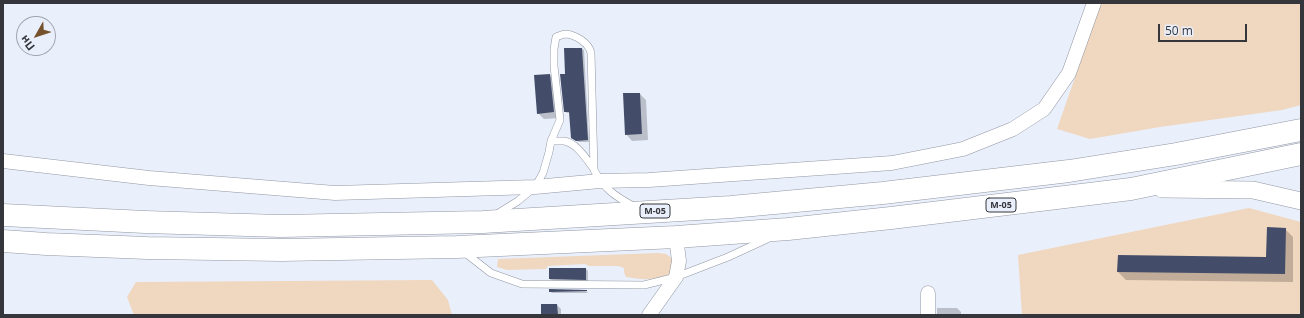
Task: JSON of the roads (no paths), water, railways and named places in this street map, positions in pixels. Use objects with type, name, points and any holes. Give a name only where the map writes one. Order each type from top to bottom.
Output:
[{"type":"highway","name":"М-05","points":[[3,215],[145,222],[281,226],[483,222],[642,212],[883,193],[1069,171],[1176,154],[1301,130]]},
{"type":"highway","name":"М-05","points":[[3,240],[46,244],[147,248],[289,250],[457,247],[676,237],[788,229],[1131,189],[1301,154]]},
{"type":"street","points":[[3,161],[149,178],[335,193],[535,186],[597,175],[649,180],[892,163],[963,149],[1013,129],[1044,109],[1068,73],[1094,3]]},
{"type":"street","points":[[1131,189],[1254,190],[1301,201]]},
{"type":"street","points":[[649,315],[676,278],[679,261],[676,237]]},
{"type":"street","points":[[928,293],[928,315]]},
{"type":"lane","points":[[483,222],[518,201],[535,186],[543,173],[551,141],[560,120],[554,66],[554,49],[556,37],[565,34],[578,38],[590,48],[597,175]]},
{"type":"lane","points":[[551,141],[564,141],[572,144],[579,150],[614,195],[642,212]]},
{"type":"lane","points":[[457,247],[491,273],[522,284],[644,285],[676,278],[728,257],[788,229]]}]
